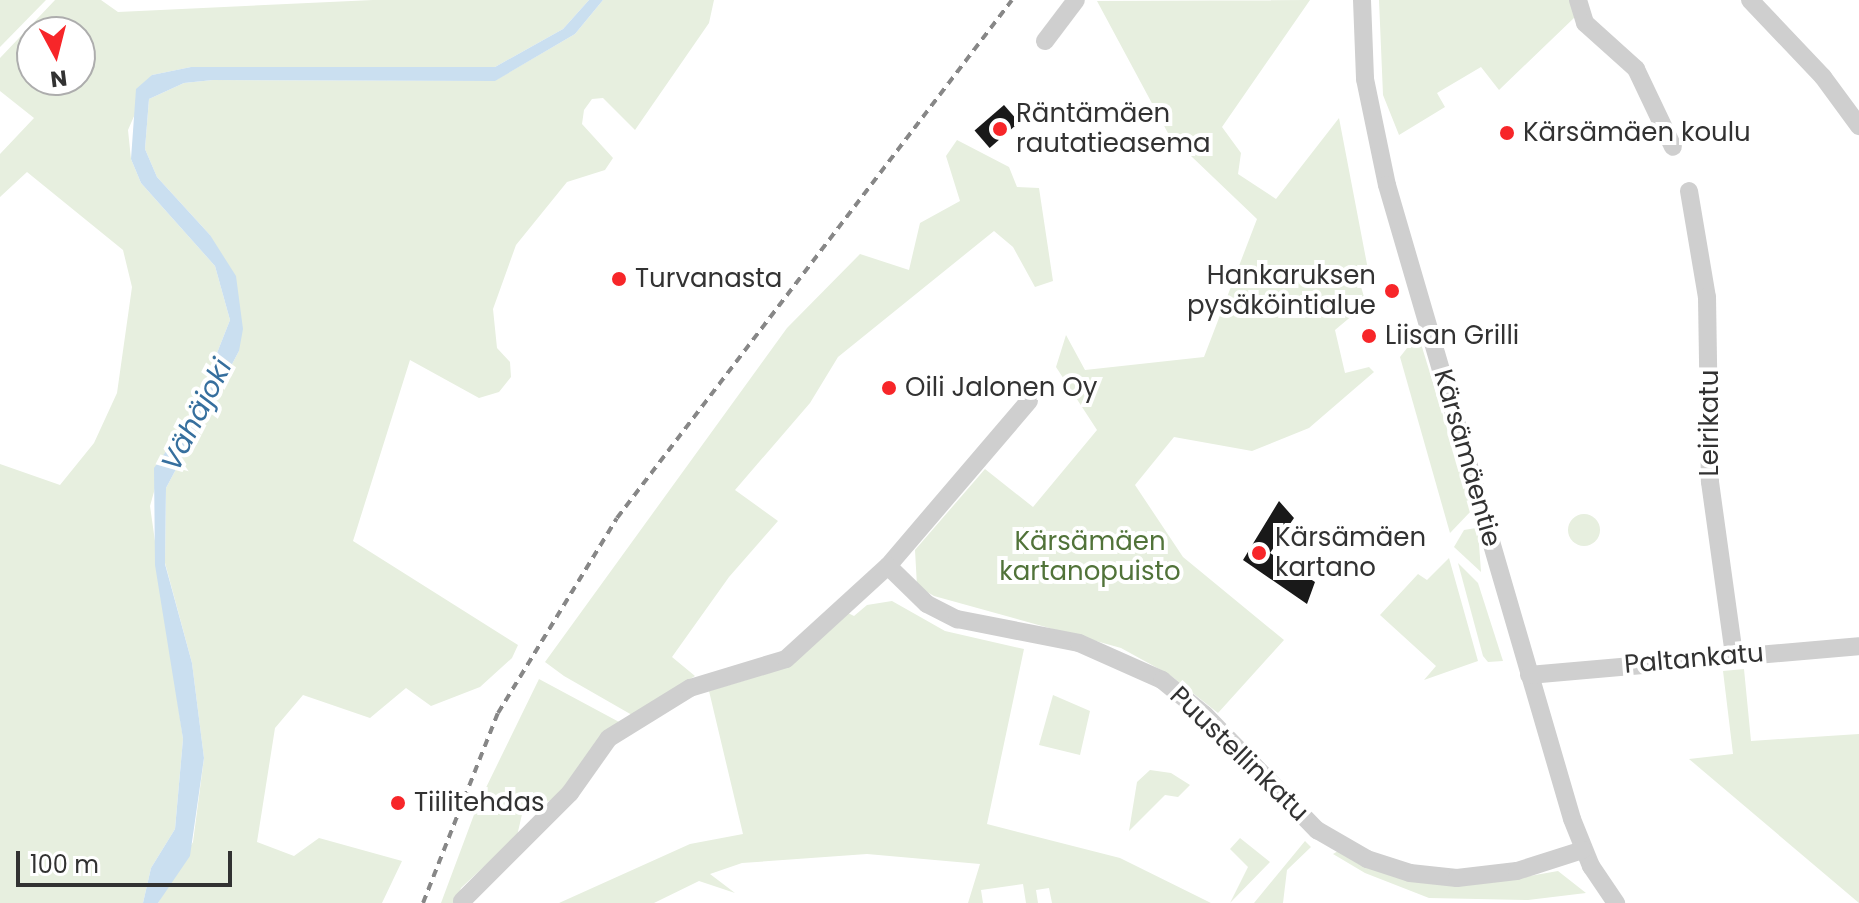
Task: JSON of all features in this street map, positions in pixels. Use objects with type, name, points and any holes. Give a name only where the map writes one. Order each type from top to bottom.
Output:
[{"type":"street","points":[[1045,41],[1076,0]]},
{"type":"street","name":"Kärsämäentie","points":[[1362,0],[1364,68],[1380,159],[1529,675],[1583,850],[1616,903]]},
{"type":"street","points":[[1578,0],[1592,30],[1636,69],[1673,147]]},
{"type":"street","points":[[1750,0],[1823,77],[1859,126]]},
{"type":"street","name":"Leirikatu","points":[[1689,191],[1707,297],[1710,482],[1734,654]]},
{"type":"street","points":[[462,901],[510,859],[619,730],[690,688],[786,659],[888,566],[1029,401]]},
{"type":"street","name":"Puustellinkatu","points":[[888,566],[927,604],[957,619],[1079,643],[1162,680],[1205,715],[1317,830],[1367,859],[1410,873],[1457,878],[1517,871],[1583,850]]},
{"type":"street","name":"Paltankatu","points":[[1529,675],[1734,654],[1859,646]]},
{"type":"green space","points":[[0,0],[46,0],[30,16],[16,16],[16,31],[0,47]]},
{"type":"green space","points":[[55,0],[101,0],[118,12],[373,0],[589,0],[563,29],[495,67],[191,67],[152,75],[128,130],[131,159],[141,183],[215,266],[230,320],[193,414],[168,442],[150,506],[183,739],[175,829],[151,868],[143,903],[0,903],[0,464],[60,485],[94,443],[117,393],[132,287],[123,250],[27,172],[0,197],[0,154],[34,118],[0,91],[0,58],[16,41],[16,96],[96,96],[96,16],[40,16]]},
{"type":"green space","points":[[603,0],[714,0],[709,23],[635,130],[603,98],[592,99],[584,110],[582,124],[613,158],[605,170],[567,182],[516,245],[493,309],[497,348],[510,362],[511,377],[499,392],[479,398],[410,360],[353,541],[518,645],[512,658],[480,687],[431,706],[406,688],[370,718],[303,695],[275,728],[257,842],[294,856],[319,838],[402,861],[382,903],[158,903],[193,842],[204,758],[192,663],[165,563],[166,488],[239,351],[210,235],[157,177],[145,149],[149,99],[184,83],[213,80],[494,81],[575,34]]},
{"type":"green space","name":"Kärsämäen kartanopuisto","points":[[1310,0],[1222,127],[1241,153],[1238,174],[1276,199],[1339,118],[1370,280],[1360,283],[1366,304],[1335,330],[1345,373],[1369,367],[1374,372],[1309,428],[1252,451],[1174,437],[1135,485],[1183,557],[1284,640],[1218,713],[1170,675],[1121,648],[934,596],[917,586],[915,550],[985,469],[1033,507],[1097,430],[1056,367],[1066,335],[1085,370],[1204,357],[1257,219],[1169,135],[1097,1]]},
{"type":"green space","points":[[1379,0],[1570,0],[1575,17],[1499,90],[1481,67],[1437,93],[1445,107],[1399,135],[1383,95]]},
{"type":"green space","points":[[957,140],[1009,167],[1017,187],[1039,188],[1053,281],[1035,287],[1013,247],[994,231],[838,357],[810,403],[735,490],[778,521],[729,577],[672,657],[695,676],[632,715],[545,662],[787,328],[860,254],[909,270],[920,223],[960,201],[946,156]]},
{"type":"green space","points":[[1418,334],[1472,510],[1450,533],[1400,357]]},
{"type":"green space","points":[[1584,514],[1595,519],[1600,530],[1595,541],[1584,546],[1573,541],[1568,530],[1573,519]]},
{"type":"green space","points":[[1476,528],[1481,572],[1454,547],[1464,530]]},
{"type":"green space","points":[[1449,558],[1478,661],[1424,680],[1436,666],[1380,615],[1418,574],[1427,580]]},
{"type":"green space","points":[[1458,563],[1478,583],[1503,661],[1488,662],[1483,656]]},
{"type":"green space","points":[[892,601],[945,631],[1024,649],[987,824],[1120,858],[1211,903],[1052,903],[1049,888],[1036,890],[1038,903],[1026,903],[1023,884],[981,890],[983,903],[968,903],[980,864],[867,854],[742,863],[710,874],[735,893],[699,881],[654,903],[559,903],[690,844],[743,834],[709,691],[746,680],[846,612],[854,616],[867,605]]},
{"type":"green space","points":[[1744,669],[1751,741],[1859,734],[1859,903],[1689,759],[1733,754],[1723,671]]},
{"type":"green space","points":[[539,679],[621,723],[558,798],[523,810],[517,836],[461,888],[456,903],[441,903],[478,804]]},
{"type":"green space","points":[[1053,695],[1090,711],[1080,755],[1039,745]]},
{"type":"green space","points":[[1150,770],[1171,773],[1190,785],[1178,797],[1165,795],[1129,831],[1137,782]]},
{"type":"green space","points":[[1240,838],[1270,862],[1230,903],[1248,867],[1230,849]]},
{"type":"green space","points":[[1305,841],[1311,847],[1287,870],[1283,903],[1254,903]]},
{"type":"green space","points":[[1338,851],[1489,883],[1558,871],[1586,893],[1528,900],[1429,898],[1365,873],[1333,854]]},
{"type":"water","name":"Vähäjoki","points":[[589,0],[603,0],[575,34],[495,81],[213,80],[184,83],[149,99],[145,149],[157,177],[210,235],[236,276],[243,329],[239,351],[166,488],[165,564],[192,663],[204,758],[190,856],[158,903],[143,903],[151,868],[175,829],[183,739],[155,565],[154,468],[193,414],[230,320],[215,266],[141,183],[131,159],[136,89],[152,75],[191,67],[495,67],[563,29]]},
{"type":"building","name":"Räntämäen rautatieasema","points":[[1004,105],[1019,122],[990,148],[975,131]]},
{"type":"building","name":"Kärsämäen kartano","points":[[1279,501],[1294,518],[1270,553],[1315,582],[1307,604],[1243,560]]},
{"type":"railway","points":[[423,903],[498,713],[617,518],[1012,0]]},
{"type":"place","name":"Räntämäen rautatieasema","points":[[1000,129]]},
{"type":"place","name":"Kärsämäen koulu","points":[[1507,133]]},
{"type":"place","name":"Turvanasta","points":[[619,279]]},
{"type":"place","name":"Hankaruksen pysäköintialue","points":[[1392,291]]},
{"type":"place","name":"Liisan Grilli","points":[[1369,336]]},
{"type":"place","name":"Oili Jalonen Oy","points":[[889,388]]},
{"type":"place","name":"Kärsämäen kartano","points":[[1259,553]]},
{"type":"place","name":"Tiilitehdas","points":[[398,803]]}]
